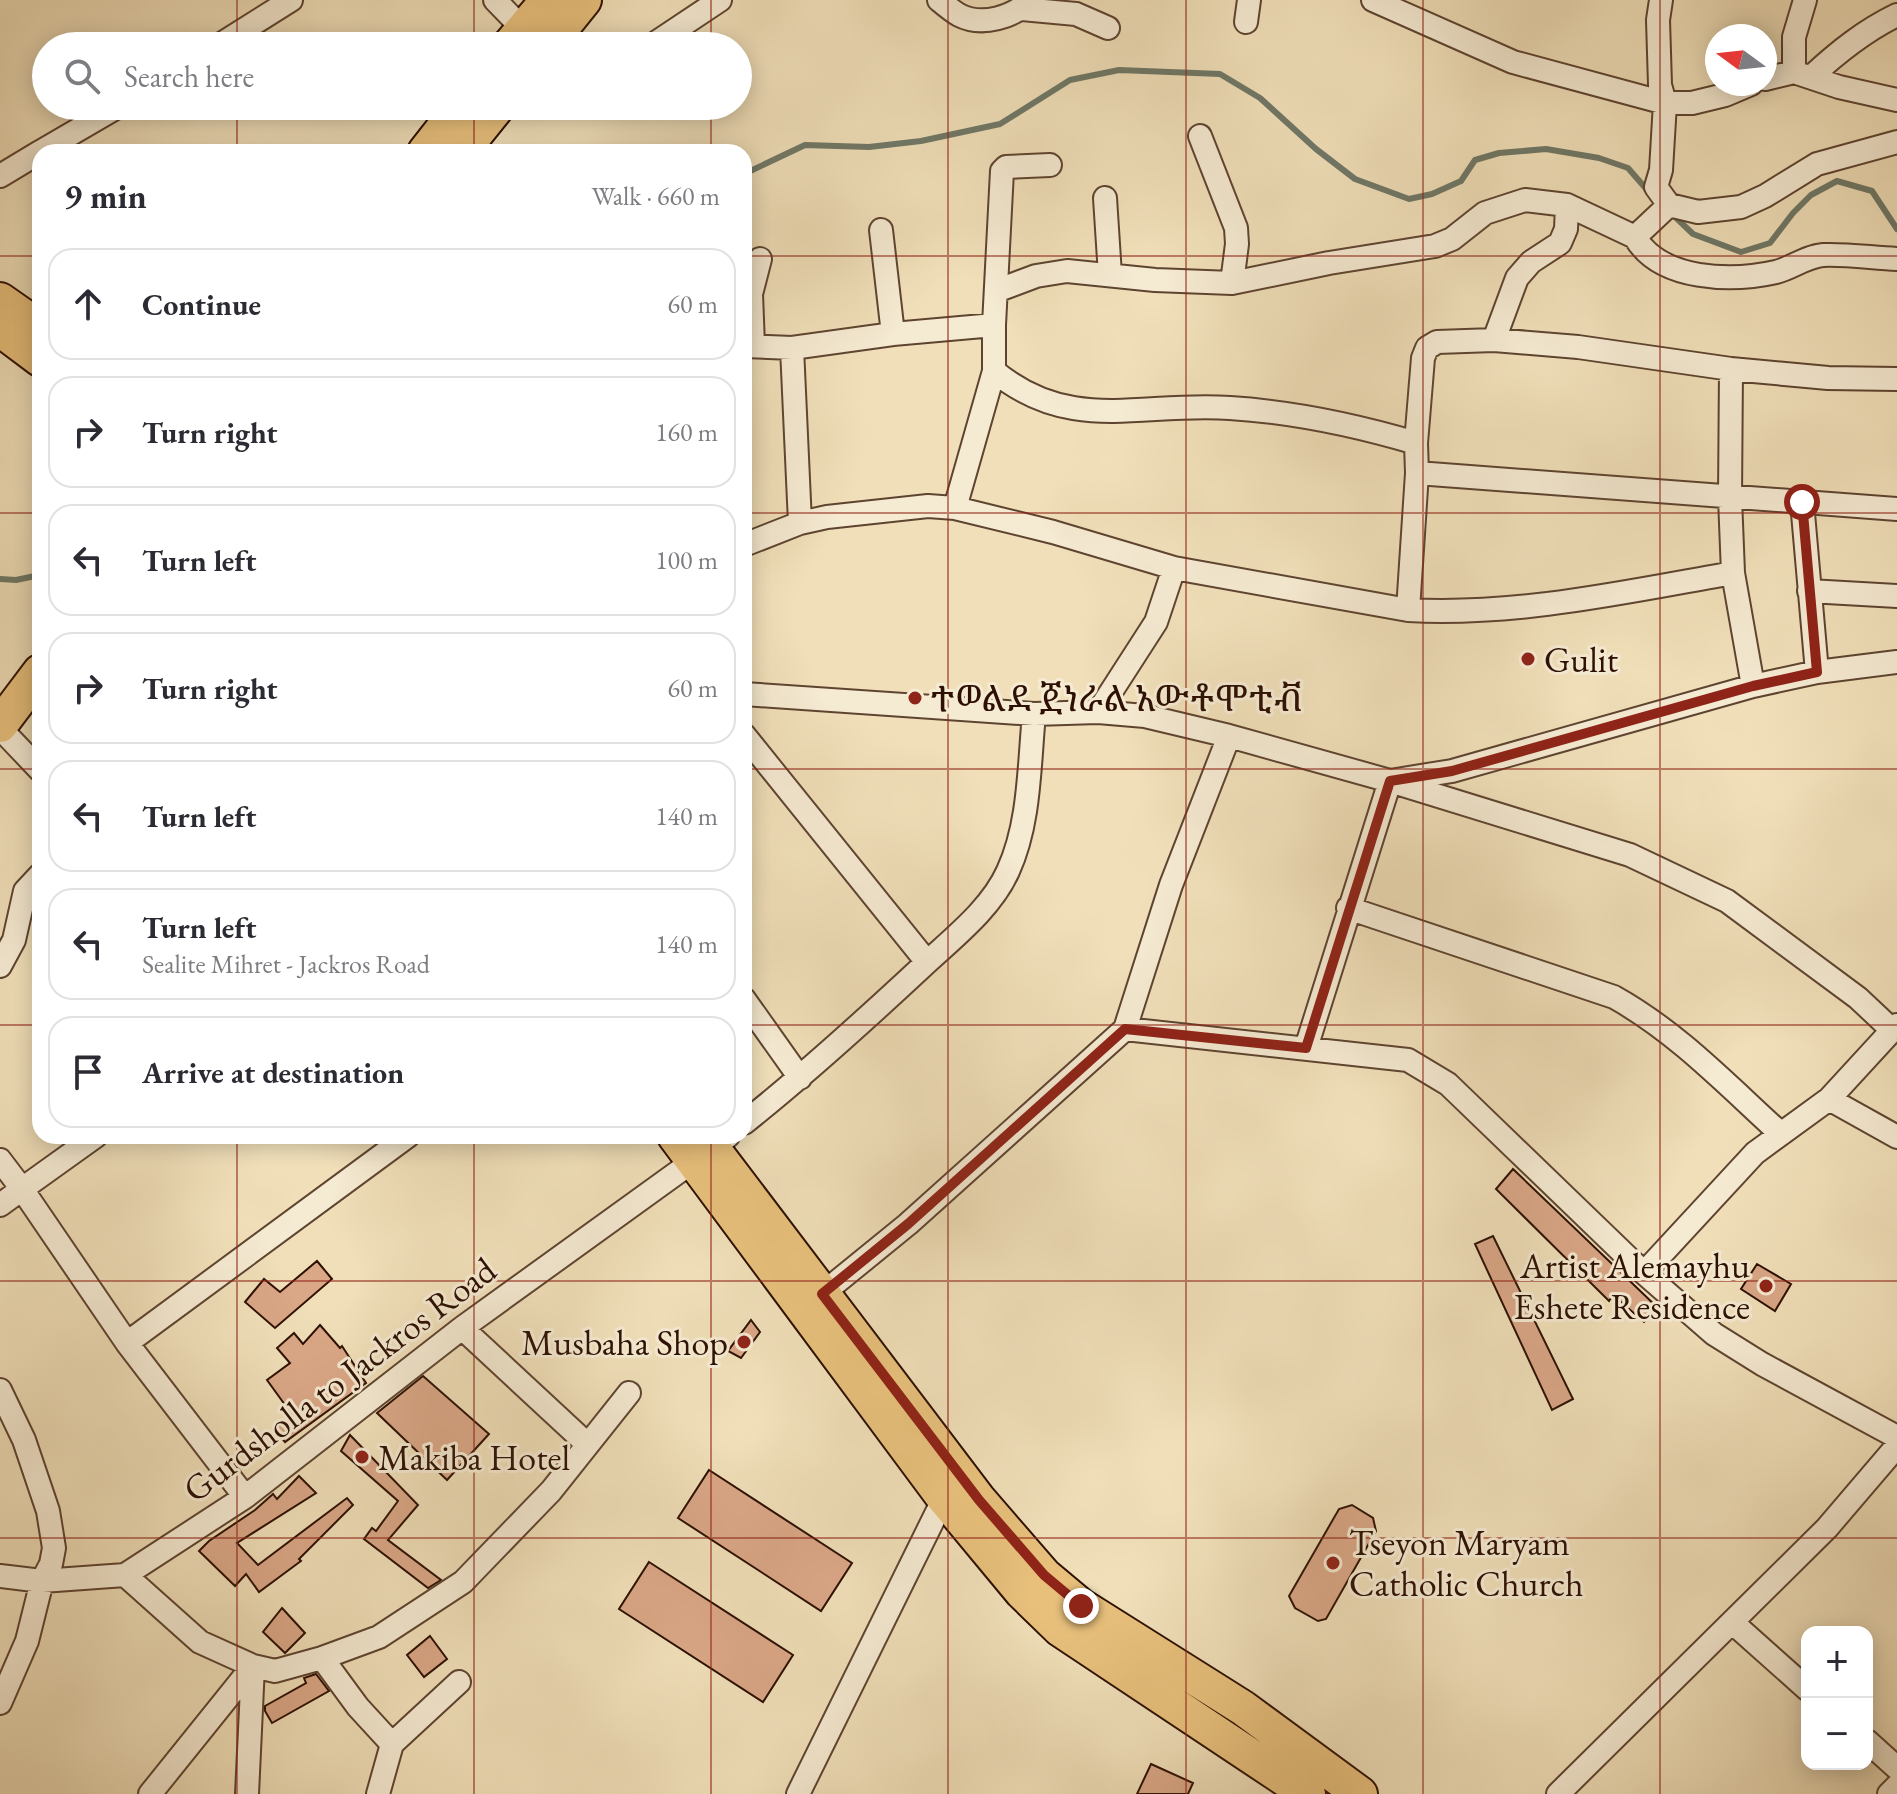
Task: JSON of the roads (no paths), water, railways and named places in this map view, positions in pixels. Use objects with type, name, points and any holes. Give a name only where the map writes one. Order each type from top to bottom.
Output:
[{"type":"main road","points":[[530,32],[548,0]]},
{"type":"main road","points":[[538,32],[584,0]]},
{"type":"main road","points":[[431,144],[450,120]]},
{"type":"main road","points":[[467,144],[487,120]]},
{"type":"main road","points":[[0,300],[32,322]]},
{"type":"main road","points":[[0,329],[32,353]]},
{"type":"main road","points":[[0,726],[32,683]]},
{"type":"main road","points":[[703,1144],[979,1500],[1044,1575],[1081,1606],[1243,1708],[1360,1794]]},
{"type":"main road","points":[[703,1144],[944,1498],[1022,1592],[1060,1629],[1308,1794]]},
{"type":"main road","points":[[1224,1737],[1243,1708]]},
{"type":"street","points":[[240,32],[291,0]]},
{"type":"street","points":[[495,0],[520,32]]},
{"type":"street","points":[[672,32],[720,0]]},
{"type":"street","points":[[939,0],[959,15],[977,21],[998,18],[1026,4],[1076,14],[1108,28]]},
{"type":"street","points":[[1661,0],[1658,20],[1660,85],[1665,103],[1661,170],[1656,187],[1669,205],[1698,212],[1741,207],[1817,164],[1897,142]]},
{"type":"street","points":[[1803,74],[1794,37],[1805,0]]},
{"type":"street","points":[[1387,3],[1513,62],[1665,103],[1692,103],[1721,96]]},
{"type":"street","points":[[1777,77],[1803,74],[1871,28],[1897,15]]},
{"type":"street","points":[[1803,74],[1839,87],[1897,100]]},
{"type":"street","points":[[54,144],[95,120]]},
{"type":"street","points":[[1200,136],[1236,228],[1232,283]]},
{"type":"street","points":[[0,176],[32,157]]},
{"type":"street","points":[[955,508],[994,371],[1002,171],[1006,167],[1050,165]]},
{"type":"street","points":[[1105,198],[1110,275]]},
{"type":"street","points":[[996,291],[1036,276],[1067,271],[1155,280],[1232,283],[1435,246],[1452,239],[1485,213],[1525,200],[1567,205],[1643,230]]},
{"type":"street","points":[[1494,340],[1517,278],[1531,262],[1560,243],[1566,229],[1567,205]]},
{"type":"street","points":[[1669,205],[1643,230],[1643,252],[1658,263],[1688,271],[1724,277],[1778,271],[1820,255],[1897,259]]},
{"type":"street","points":[[881,230],[893,334]]},
{"type":"street","points":[[752,290],[760,259]]},
{"type":"street","points":[[752,346],[792,348],[893,334],[994,325]]},
{"type":"street","points":[[1408,610],[1423,358],[1427,348],[1437,342],[1494,340],[1578,347],[1731,369],[1828,378],[1897,379]]},
{"type":"street","points":[[792,348],[800,523]]},
{"type":"street","points":[[1731,369],[1733,573],[1753,686]]},
{"type":"street","points":[[994,371],[1031,395],[1071,408],[1113,412],[1227,407],[1309,417],[1361,427],[1416,443]]},
{"type":"street","points":[[1417,473],[1897,509]]},
{"type":"street","points":[[1802,502],[1817,672]]},
{"type":"street","points":[[752,542],[800,523],[866,512],[928,506],[955,508],[1053,532],[1174,568],[1408,610],[1447,612],[1571,601],[1733,573]]},
{"type":"street","points":[[1098,712],[1156,622],[1174,568]]},
{"type":"street","points":[[1809,591],[1897,596]]},
{"type":"street","points":[[1390,781],[1452,771],[1753,686],[1817,672],[1897,662]]},
{"type":"street","points":[[752,695],[1034,714],[1098,712],[1145,716],[1390,781],[1630,855],[1727,901],[1895,1027],[1829,1099],[1755,1153],[1644,1273]]},
{"type":"street","points":[[752,1117],[800,1078],[986,904],[1008,872],[1023,823],[1034,714]]},
{"type":"street","points":[[0,726],[32,761]]},
{"type":"street","points":[[822,1294],[908,1224],[1125,1029],[1171,885],[1229,736]]},
{"type":"street","points":[[752,745],[927,962]]},
{"type":"street","points":[[1306,1048],[1390,781]]},
{"type":"street","points":[[0,966],[14,940],[25,891],[32,884]]},
{"type":"street","points":[[1348,908],[1614,997],[1645,1014],[1669,1033],[1781,1134]]},
{"type":"street","points":[[752,1010],[800,1078]]},
{"type":"street","points":[[1125,1029],[1408,1060],[1429,1071],[1448,1084],[1644,1273],[1714,1334],[1897,1437]]},
{"type":"street","points":[[1829,1099],[1897,1137]]},
{"type":"street","points":[[0,1205],[85,1144]]},
{"type":"street","points":[[127,1343],[397,1144]]},
{"type":"street","name":"Gurdsholla to Jackros Road","points":[[0,1576],[42,1581],[125,1575],[245,1497],[701,1144]]},
{"type":"street","points":[[0,1160],[127,1343],[245,1497]]},
{"type":"street","points":[[462,1328],[587,1444]]},
{"type":"street","points":[[0,1390],[24,1440],[48,1511],[54,1548],[27,1641],[0,1703]]},
{"type":"street","points":[[125,1575],[200,1642],[253,1666],[275,1671],[322,1658],[379,1637],[463,1582],[551,1491],[629,1393]]},
{"type":"street","points":[[1558,1794],[1827,1528],[1897,1446]]},
{"type":"street","points":[[798,1794],[944,1498]]},
{"type":"street","points":[[1733,1623],[1801,1684]]},
{"type":"street","points":[[322,1658],[358,1707],[392,1744]]},
{"type":"street","points":[[150,1794],[253,1666]]},
{"type":"street","points":[[247,1794],[253,1666]]},
{"type":"street","points":[[378,1794],[392,1744],[459,1682]]},
{"type":"street","points":[[1873,1746],[1897,1768]]},
{"type":"street","points":[[1889,1794],[1897,1786]]},
{"type":"waterway","points":[[752,170],[805,145],[869,147],[921,141],[1000,124],[1070,80],[1119,70],[1220,74],[1260,98],[1316,149],[1355,179],[1409,199],[1432,194],[1461,181],[1475,160],[1499,153],[1546,149],[1599,158],[1628,168],[1648,191]]},
{"type":"waterway","points":[[1671,213],[1693,234],[1741,252],[1770,243],[1811,195],[1837,181],[1872,191],[1897,229]]},
{"type":"waterway","points":[[0,579],[32,577]]},
{"type":"place","name":"Gulit","points":[[1528,659]]},
{"type":"place","name":"ተወልደ ጀነራል አውቶሞቲቭ","points":[[915,698]]},
{"type":"place","name":"Artist Alemayhu Eshete Residence","points":[[1766,1286]]},
{"type":"place","name":"Musbaha Shop","points":[[744,1342]]},
{"type":"place","name":"Makiba Hotel","points":[[362,1457]]},
{"type":"place","name":"Tseyon Maryam Catholic Church","points":[[1333,1563]]}]
